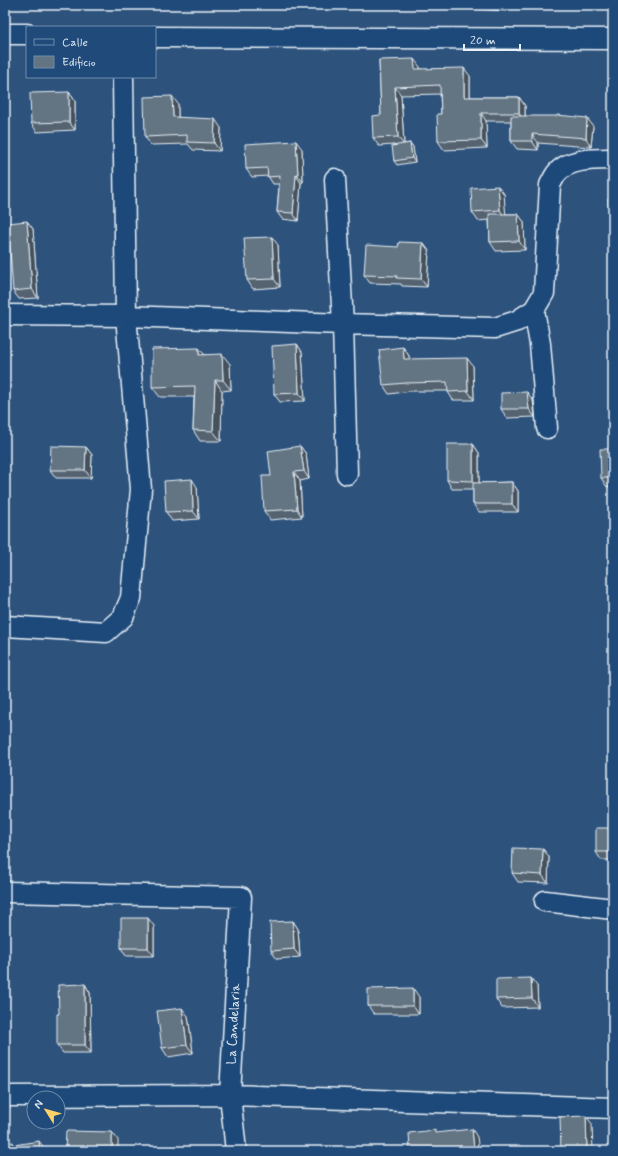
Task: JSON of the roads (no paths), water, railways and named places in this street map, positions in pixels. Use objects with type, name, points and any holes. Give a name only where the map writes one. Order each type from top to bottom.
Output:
[{"type":"street","points":[[5,34],[26,34]]},
{"type":"street","points":[[156,37],[613,39]]},
{"type":"street","points":[[5,626],[106,632],[122,617],[131,598],[141,489],[126,316],[123,78]]},
{"type":"street","points":[[5,315],[126,316],[495,328],[517,321],[534,310],[544,293],[550,185],[556,173],[566,165],[588,159],[613,159]]},
{"type":"street","points":[[335,180],[343,324],[347,474]]},
{"type":"street","points":[[534,310],[540,344],[547,428]]},
{"type":"street","name":"La Candelaria","points":[[5,892],[241,897],[230,1095],[236,1151]]},
{"type":"street","points":[[545,901],[613,909]]},
{"type":"street","points":[[5,1096],[230,1095],[613,1108]]}]
